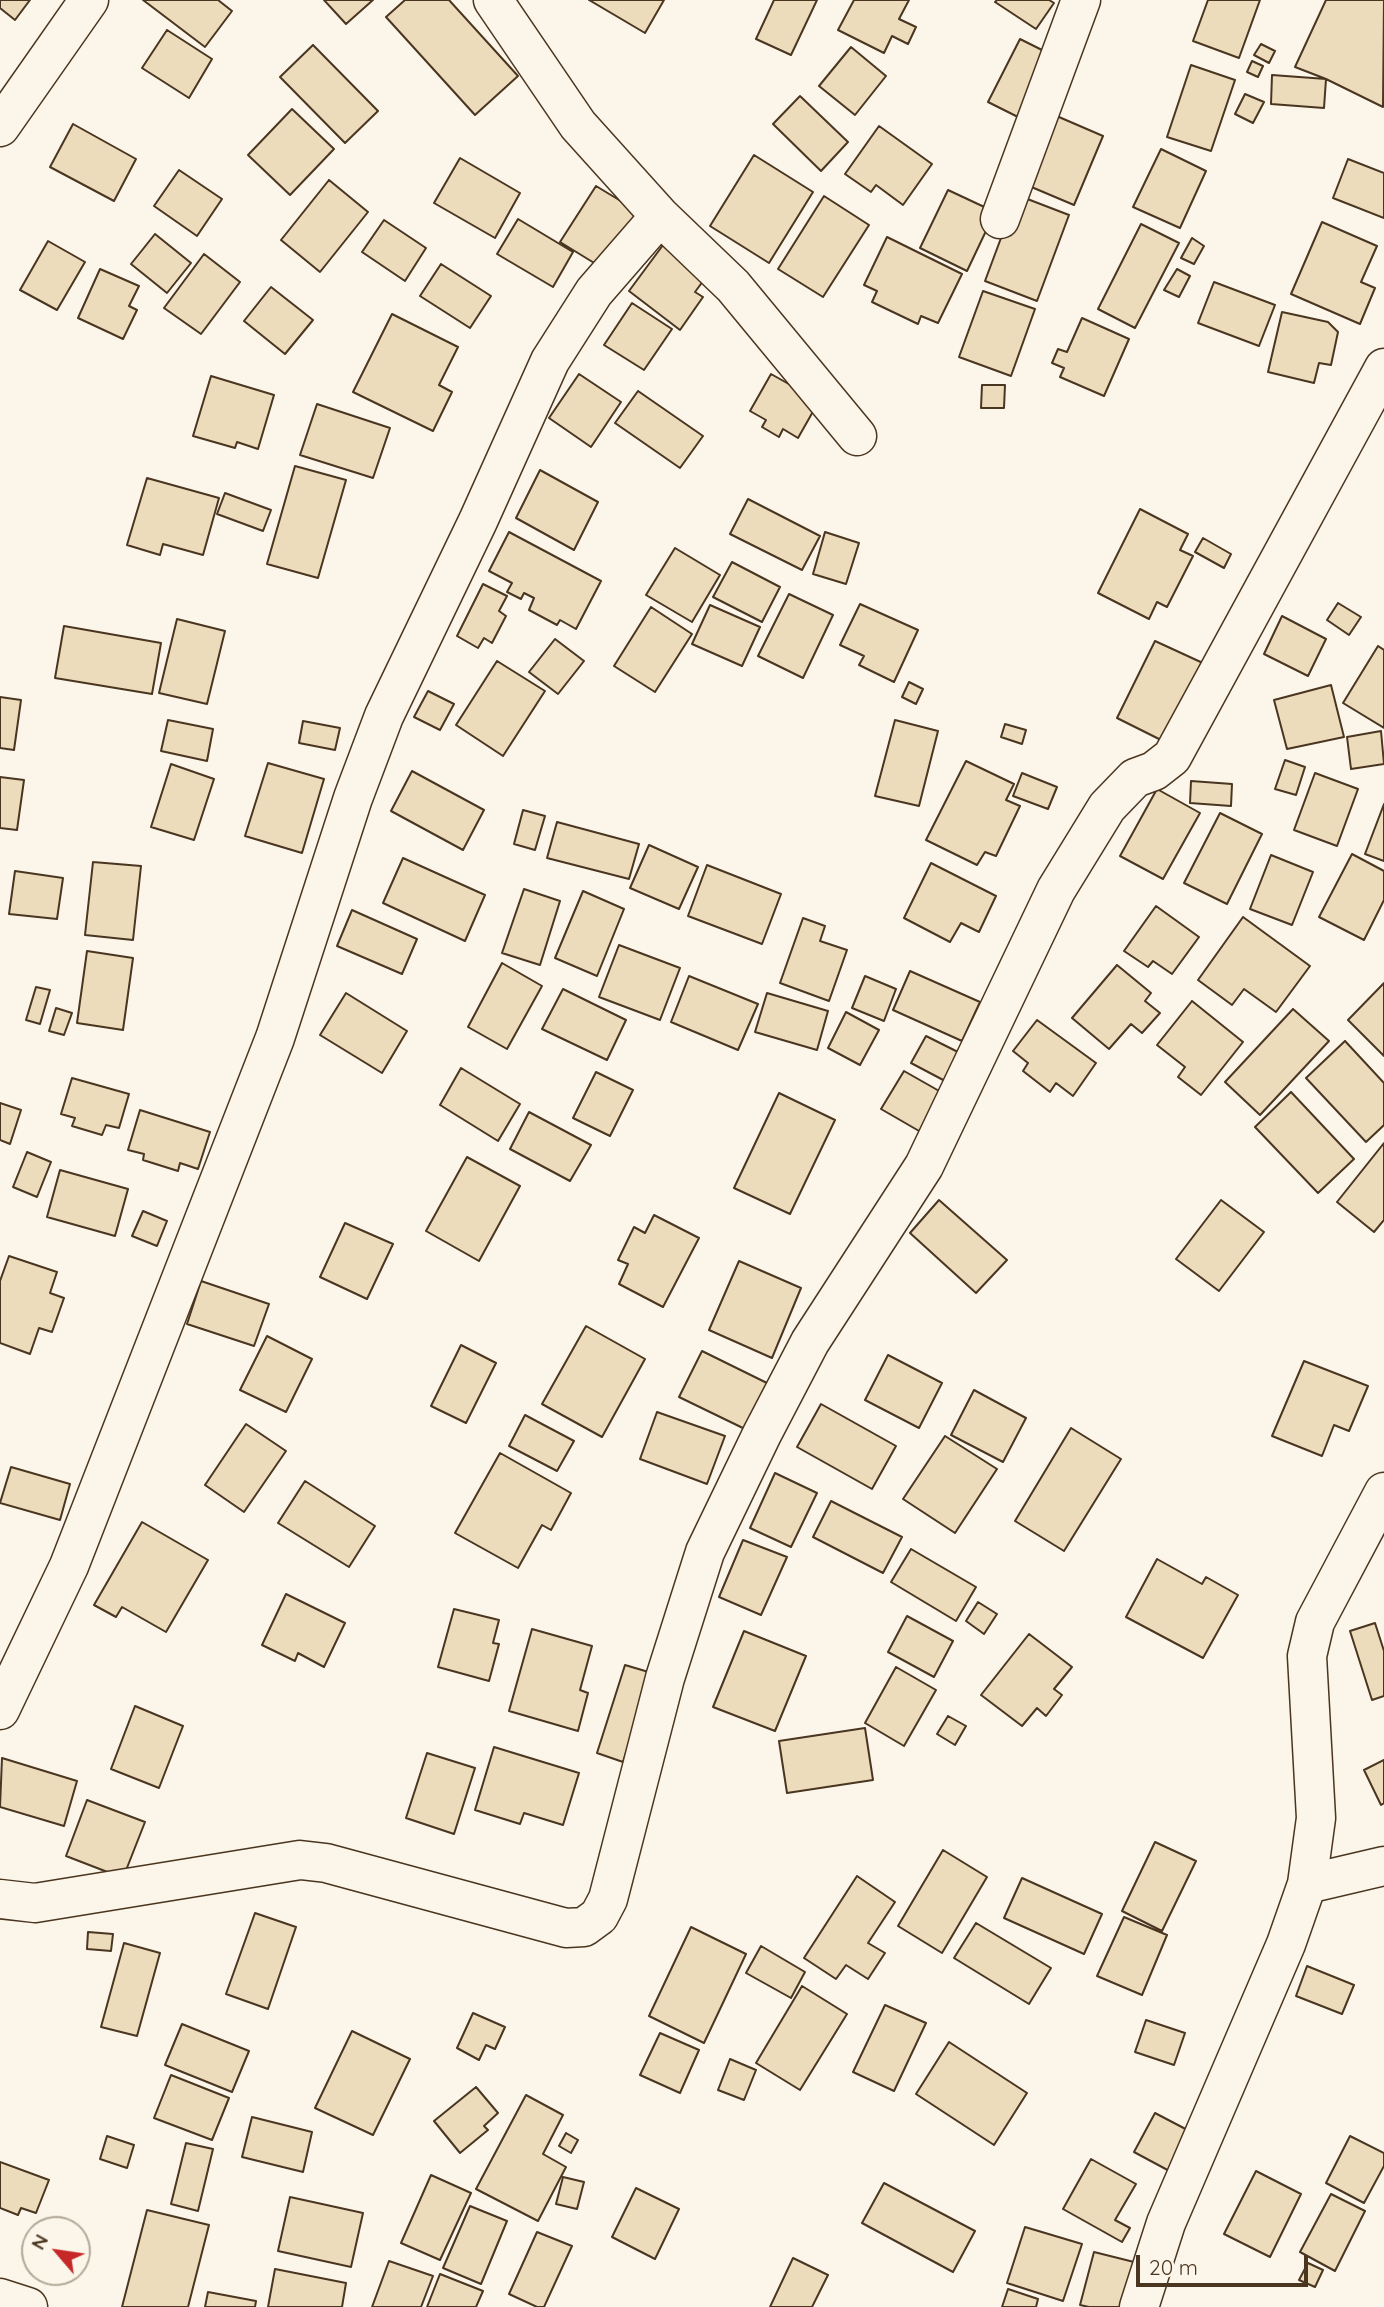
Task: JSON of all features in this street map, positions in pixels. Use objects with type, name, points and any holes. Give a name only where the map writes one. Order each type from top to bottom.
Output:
[{"type":"street","points":[[0,127],[89,0]]},
{"type":"street","points":[[493,0],[578,125],[660,216],[733,286],[857,436]]},
{"type":"street","points":[[1000,219],[1081,0]]},
{"type":"street","points":[[0,1710],[69,1566],[275,1038],[353,798],[384,716],[478,521],[550,361],[594,292],[660,216]]},
{"type":"street","points":[[0,1899],[35,1903],[300,1860],[326,1863],[566,1928],[584,1927],[599,1916],[608,1899],[665,1678],[705,1552],[762,1434],[810,1342],[924,1166],[1056,890],[1107,807],[1135,778],[1154,771],[1172,757],[1384,368]]},
{"type":"street","points":[[1139,2307],[1166,2223],[1286,1944],[1307,1884],[1316,1818],[1307,1656],[1315,1622],[1384,1492]]},
{"type":"street","points":[[1307,1884],[1384,1866]]},
{"type":"street","points":[[0,2298],[28,2307]]},
{"type":"building","points":[[0,0],[30,0],[15,20],[0,8]]},
{"type":"building","points":[[143,0],[218,0],[232,11],[205,47]]},
{"type":"building","points":[[324,0],[373,0],[346,24]]},
{"type":"building","points":[[405,0],[449,0],[518,76],[475,115],[386,17]]},
{"type":"building","points":[[589,0],[664,0],[645,33]]},
{"type":"building","points":[[774,0],[817,0],[791,55],[756,39]]},
{"type":"building","points":[[854,0],[909,0],[899,19],[916,27],[908,44],[892,36],[884,53],[838,30]]},
{"type":"building","points":[[1049,0],[1054,3],[1036,29],[995,2]]},
{"type":"building","points":[[1208,0],[1260,0],[1239,58],[1193,41]]},
{"type":"building","points":[[1326,0],[1384,0],[1383,107],[1295,67]]},
{"type":"building","points":[[167,30],[212,59],[189,98],[142,68]]},
{"type":"building","points":[[1020,39],[1056,57],[1024,120],[988,102]]},
{"type":"building","points":[[1261,44],[1275,51],[1269,63],[1254,55]]},
{"type":"building","points":[[313,45],[378,111],[345,143],[280,77]]},
{"type":"building","points":[[851,47],[886,76],[855,115],[819,86]]},
{"type":"building","points":[[1252,61],[1263,66],[1258,77],[1247,72]]},
{"type":"building","points":[[1191,65],[1235,80],[1211,151],[1167,137]]},
{"type":"building","points":[[1272,75],[1326,79],[1324,108],[1271,104]]},
{"type":"building","points":[[1245,94],[1264,102],[1253,123],[1235,114]]},
{"type":"building","points":[[800,96],[848,142],[821,171],[773,124]]},
{"type":"building","points":[[292,109],[334,149],[290,195],[248,155]]},
{"type":"building","points":[[1052,114],[1103,136],[1074,205],[1022,183]]},
{"type":"building","points":[[73,124],[136,159],[114,201],[50,167]]},
{"type":"building","points":[[879,126],[932,164],[903,205],[876,185],[871,192],[845,174]]},
{"type":"building","points":[[1161,149],[1206,171],[1180,228],[1133,207]]},
{"type":"building","points":[[754,155],[813,192],[769,263],[710,226]]},
{"type":"building","points":[[460,158],[520,193],[495,238],[434,203]]},
{"type":"building","points":[[1348,159],[1384,173],[1384,218],[1333,198]]},
{"type":"building","points":[[179,170],[222,199],[197,236],[154,206]]},
{"type":"building","points":[[329,180],[368,212],[320,272],[281,240]]},
{"type":"building","points":[[596,186],[639,212],[604,269],[560,242]]},
{"type":"building","points":[[948,190],[995,212],[967,271],[920,248]]},
{"type":"building","points":[[1017,195],[1069,215],[1037,301],[985,281]]},
{"type":"building","points":[[824,196],[869,225],[823,297],[778,269]]},
{"type":"building","points":[[518,219],[573,252],[553,287],[497,254]]},
{"type":"building","points":[[384,220],[426,248],[405,281],[362,252]]},
{"type":"building","points":[[1322,222],[1377,246],[1361,282],[1375,288],[1360,324],[1291,294]]},
{"type":"building","points":[[1141,224],[1179,243],[1135,328],[1098,309]]},
{"type":"building","points":[[155,234],[191,263],[167,293],[131,264]]},
{"type":"building","points":[[887,237],[962,274],[938,323],[921,316],[918,324],[872,302],[877,291],[864,285]]},
{"type":"building","points":[[1192,238],[1204,246],[1194,264],[1181,258]]},
{"type":"building","points":[[48,241],[85,262],[57,310],[20,290]]},
{"type":"building","points":[[666,241],[709,273],[695,292],[703,297],[680,330],[629,291]]},
{"type":"building","points":[[204,254],[240,282],[201,334],[164,308]]},
{"type":"building","points":[[441,264],[491,296],[470,328],[420,296]]},
{"type":"building","points":[[100,269],[139,286],[129,306],[137,310],[123,339],[78,318]]},
{"type":"building","points":[[1177,269],[1190,276],[1179,297],[1164,290]]},
{"type":"building","points":[[1214,282],[1275,305],[1259,346],[1198,323]]},
{"type":"building","points":[[271,287],[313,320],[285,354],[244,321]]},
{"type":"building","points":[[983,291],[1035,309],[1011,376],[959,357]]},
{"type":"building","points":[[632,303],[672,329],[644,370],[604,345]]},
{"type":"building","points":[[1282,312],[1328,322],[1338,332],[1331,365],[1319,363],[1314,383],[1268,372]]},
{"type":"building","points":[[392,314],[458,347],[439,385],[452,392],[433,431],[353,392]]},
{"type":"building","points":[[1082,318],[1129,339],[1104,396],[1060,377],[1064,368],[1052,363],[1058,349],[1067,352]]},
{"type":"building","points":[[579,374],[621,402],[591,447],[549,418]]},
{"type":"building","points":[[771,374],[819,401],[798,438],[783,429],[779,437],[762,427],[766,420],[750,411]]},
{"type":"building","points":[[211,376],[274,395],[258,449],[237,442],[235,448],[193,436]]},
{"type":"building","points":[[982,385],[1005,385],[1004,408],[981,408]]},
{"type":"building","points":[[638,391],[703,436],[680,468],[615,423]]},
{"type":"building","points":[[317,404],[390,428],[373,478],[300,455]]},
{"type":"building","points":[[295,466],[346,480],[318,578],[267,564]]},
{"type":"building","points":[[540,470],[598,502],[574,550],[516,518]]},
{"type":"building","points":[[147,478],[219,498],[203,555],[163,544],[160,555],[127,545]]},
{"type":"building","points":[[225,493],[271,510],[263,531],[217,514]]},
{"type":"building","points":[[748,499],[820,536],[802,570],[730,534]]},
{"type":"building","points":[[1140,509],[1188,534],[1180,550],[1193,556],[1167,607],[1157,602],[1149,619],[1098,593]]},
{"type":"building","points":[[509,532],[601,581],[576,629],[560,620],[557,625],[529,610],[534,598],[524,593],[521,599],[507,592],[512,583],[489,571]]},
{"type":"building","points":[[825,532],[859,543],[846,584],[813,574]]},
{"type":"building","points":[[1203,538],[1231,554],[1224,568],[1195,552]]},
{"type":"building","points":[[675,548],[720,575],[692,622],[646,595]]},
{"type":"building","points":[[732,562],[780,587],[762,622],[713,597]]},
{"type":"building","points":[[483,584],[507,596],[499,611],[506,616],[492,643],[484,638],[478,648],[457,636]]},
{"type":"building","points":[[789,594],[833,615],[803,678],[758,656]]},
{"type":"building","points":[[1338,603],[1361,617],[1349,635],[1327,620]]},
{"type":"building","points":[[860,604],[918,630],[894,682],[859,665],[864,656],[840,645]]},
{"type":"building","points":[[710,605],[760,627],[742,666],[692,644]]},
{"type":"building","points":[[651,607],[692,634],[655,692],[614,666]]},
{"type":"building","points":[[1282,616],[1326,639],[1308,676],[1264,654]]},
{"type":"building","points":[[177,619],[225,631],[207,704],[159,693]]},
{"type":"building","points":[[64,626],[161,643],[152,694],[55,678]]},
{"type":"building","points":[[555,639],[584,661],[558,694],[529,672]]},
{"type":"building","points":[[1155,641],[1205,664],[1167,743],[1117,718]]},
{"type":"building","points":[[1378,646],[1384,650],[1384,728],[1343,703]]},
{"type":"building","points":[[497,661],[545,691],[503,756],[456,725]]},
{"type":"building","points":[[909,682],[923,689],[916,704],[902,697]]},
{"type":"building","points":[[1331,685],[1344,737],[1287,749],[1274,700]]},
{"type":"building","points":[[428,691],[454,704],[440,730],[414,717]]},
{"type":"building","points":[[0,697],[21,700],[14,750],[0,748]]},
{"type":"building","points":[[168,720],[213,729],[207,761],[161,751]]},
{"type":"building","points":[[895,720],[938,731],[919,806],[875,796]]},
{"type":"building","points":[[303,721],[340,728],[335,750],[299,743]]},
{"type":"building","points":[[1005,724],[1026,730],[1022,744],[1001,737]]},
{"type":"building","points":[[1381,731],[1384,764],[1351,769],[1347,737]]},
{"type":"building","points":[[1285,760],[1305,767],[1296,795],[1275,789]]},
{"type":"building","points":[[966,761],[1014,784],[1006,800],[1020,806],[996,856],[985,852],[977,865],[926,840]]},
{"type":"building","points":[[268,763],[324,779],[302,853],[245,836]]},
{"type":"building","points":[[171,764],[214,779],[194,840],[151,827]]},
{"type":"building","points":[[412,771],[484,810],[463,850],[391,811]]},
{"type":"building","points":[[1022,773],[1057,787],[1048,809],[1013,796]]},
{"type":"building","points":[[1315,773],[1358,789],[1337,846],[1294,830]]},
{"type":"building","points":[[0,777],[24,780],[17,830],[0,828]]},
{"type":"building","points":[[1191,781],[1232,784],[1231,806],[1190,803]]},
{"type":"building","points":[[1157,789],[1200,813],[1163,879],[1120,856]]},
{"type":"building","points":[[1384,804],[1384,861],[1365,854]]},
{"type":"building","points":[[523,810],[545,816],[535,850],[514,844]]},
{"type":"building","points":[[1220,813],[1262,834],[1227,904],[1184,883]]},
{"type":"building","points":[[557,822],[639,844],[629,879],[547,858]]},
{"type":"building","points":[[649,845],[698,867],[679,909],[630,888]]},
{"type":"building","points":[[1352,854],[1384,871],[1384,900],[1364,940],[1319,917]]},
{"type":"building","points":[[1271,855],[1313,872],[1292,925],[1250,909]]},
{"type":"building","points":[[403,858],[485,895],[465,941],[383,903]]},
{"type":"building","points":[[93,862],[141,866],[133,940],[85,935]]},
{"type":"building","points":[[931,863],[996,896],[979,932],[961,923],[950,942],[904,918]]},
{"type":"building","points":[[707,865],[781,894],[762,944],[688,916]]},
{"type":"building","points":[[15,871],[63,878],[57,919],[9,914]]},
{"type":"building","points":[[524,889],[560,901],[540,965],[502,953]]},
{"type":"building","points":[[583,891],[624,909],[597,976],[555,958]]},
{"type":"building","points":[[1156,906],[1199,937],[1172,974],[1153,961],[1148,967],[1124,951]]},
{"type":"building","points":[[352,910],[417,939],[402,974],[337,946]]},
{"type":"building","points":[[1243,917],[1310,966],[1276,1012],[1244,989],[1232,1005],[1198,980]]},
{"type":"building","points":[[803,918],[825,926],[820,941],[847,950],[829,1001],[780,983]]},
{"type":"building","points":[[619,945],[680,968],[660,1020],[599,997]]},
{"type":"building","points":[[87,951],[133,958],[123,1030],[77,1023]]},
{"type":"building","points":[[502,963],[542,986],[507,1049],[468,1027]]},
{"type":"building","points":[[1117,965],[1151,993],[1145,1001],[1160,1013],[1142,1033],[1131,1024],[1109,1049],[1072,1018]]},
{"type":"building","points":[[910,971],[980,1002],[962,1041],[893,1010]]},
{"type":"building","points":[[689,976],[758,1004],[738,1050],[671,1022]]},
{"type":"building","points":[[865,976],[896,989],[884,1021],[852,1008]]},
{"type":"building","points":[[1384,983],[1384,1056],[1348,1020]]},
{"type":"building","points":[[36,987],[50,990],[40,1024],[26,1020]]},
{"type":"building","points":[[563,989],[626,1020],[607,1060],[542,1029]]},
{"type":"building","points":[[346,993],[407,1031],[382,1073],[320,1035]]},
{"type":"building","points":[[767,993],[828,1011],[817,1050],[755,1032]]},
{"type":"building","points":[[1192,1001],[1243,1042],[1201,1095],[1178,1077],[1185,1067],[1157,1045]]},
{"type":"building","points":[[56,1008],[72,1013],[64,1035],[49,1031]]},
{"type":"building","points":[[1293,1009],[1329,1041],[1260,1115],[1225,1082]]},
{"type":"building","points":[[846,1012],[879,1030],[860,1065],[828,1048]]},
{"type":"building","points":[[1037,1020],[1096,1063],[1073,1096],[1056,1083],[1050,1092],[1023,1071],[1028,1063],[1013,1051]]},
{"type":"building","points":[[926,1036],[962,1054],[947,1082],[911,1063]]},
{"type":"building","points":[[1345,1041],[1384,1083],[1384,1125],[1366,1142],[1306,1078]]},
{"type":"building","points":[[461,1068],[520,1104],[498,1141],[440,1105]]},
{"type":"building","points":[[904,1071],[948,1096],[926,1135],[881,1109]]},
{"type":"building","points":[[596,1072],[633,1090],[610,1136],[573,1118]]},
{"type":"building","points":[[72,1078],[129,1094],[119,1128],[106,1125],[102,1135],[72,1126],[75,1118],[61,1114]]},
{"type":"building","points":[[1291,1092],[1354,1159],[1318,1193],[1255,1127]]},
{"type":"building","points":[[779,1093],[835,1120],[790,1214],[734,1188]]},
{"type":"building","points":[[0,1103],[21,1110],[10,1144],[0,1140]]},
{"type":"building","points":[[140,1110],[210,1132],[198,1169],[180,1163],[178,1171],[143,1160],[144,1154],[128,1150]]},
{"type":"building","points":[[529,1112],[591,1145],[570,1181],[510,1149]]},
{"type":"building","points":[[1384,1143],[1384,1220],[1374,1232],[1337,1202]]},
{"type":"building","points":[[27,1152],[51,1162],[37,1197],[13,1187]]},
{"type":"building","points":[[467,1157],[520,1186],[479,1261],[426,1231]]},
{"type":"building","points":[[60,1170],[128,1189],[115,1236],[47,1217]]},
{"type":"building","points":[[939,1200],[1007,1260],[976,1293],[910,1233]]},
{"type":"building","points":[[1221,1200],[1264,1232],[1219,1291],[1176,1259]]},
{"type":"building","points":[[143,1211],[167,1221],[157,1246],[132,1236]]},
{"type":"building","points":[[654,1215],[699,1238],[663,1307],[619,1284],[628,1264],[618,1260],[634,1227],[645,1233]]},
{"type":"building","points":[[345,1223],[393,1244],[367,1299],[320,1277]]},
{"type":"building","points":[[9,1256],[57,1272],[50,1293],[64,1298],[52,1332],[39,1328],[30,1354],[0,1343],[0,1281]]},
{"type":"building","points":[[739,1261],[801,1288],[772,1358],[709,1330]]},
{"type":"building","points":[[201,1281],[269,1304],[254,1346],[187,1324]]},
{"type":"building","points":[[586,1326],[645,1359],[602,1437],[542,1404]]},
{"type":"building","points":[[267,1336],[312,1359],[286,1412],[240,1390]]},
{"type":"building","points":[[461,1345],[496,1363],[466,1423],[431,1406]]},
{"type":"building","points":[[702,1351],[769,1384],[747,1430],[679,1397]]},
{"type":"building","points":[[888,1355],[942,1383],[919,1428],[865,1400]]},
{"type":"building","points":[[1304,1361],[1368,1386],[1349,1431],[1334,1425],[1322,1456],[1272,1436]]},
{"type":"building","points":[[974,1390],[1026,1418],[1003,1462],[951,1435]]},
{"type":"building","points":[[821,1404],[896,1446],[872,1489],[797,1447]]},
{"type":"building","points":[[657,1412],[725,1436],[707,1484],[640,1459]]},
{"type":"building","points":[[525,1415],[574,1441],[557,1471],[509,1446]]},
{"type":"building","points":[[246,1424],[286,1451],[244,1512],[205,1485]]},
{"type":"building","points":[[1071,1428],[1121,1459],[1064,1551],[1015,1521]]},
{"type":"building","points":[[945,1436],[997,1469],[955,1533],[903,1499]]},
{"type":"building","points":[[500,1453],[571,1493],[551,1530],[542,1525],[518,1568],[455,1533]]},
{"type":"building","points":[[11,1467],[70,1484],[60,1520],[0,1503]]},
{"type":"building","points":[[775,1473],[817,1493],[791,1547],[750,1528]]},
{"type":"building","points":[[305,1481],[375,1526],[349,1567],[278,1523]]},
{"type":"building","points":[[831,1501],[902,1537],[883,1573],[813,1537]]},
{"type":"building","points":[[142,1522],[208,1560],[166,1632],[122,1607],[116,1617],[94,1605]]},
{"type":"building","points":[[743,1540],[787,1557],[761,1615],[719,1597]]},
{"type":"building","points":[[911,1549],[976,1587],[956,1621],[891,1582]]},
{"type":"building","points":[[1157,1559],[1202,1584],[1206,1577],[1238,1595],[1203,1658],[1126,1617]]},
{"type":"building","points":[[286,1594],[345,1623],[324,1667],[298,1653],[295,1661],[262,1645]]},
{"type":"building","points":[[978,1602],[997,1614],[984,1634],[966,1621]]},
{"type":"building","points":[[454,1609],[499,1620],[493,1643],[499,1644],[489,1681],[438,1667]]},
{"type":"building","points":[[907,1616],[953,1641],[934,1677],[888,1652]]},
{"type":"building","points":[[1375,1623],[1384,1651],[1384,1696],[1372,1700],[1350,1631]]},
{"type":"building","points":[[532,1629],[592,1646],[580,1690],[588,1693],[578,1731],[509,1711]]},
{"type":"building","points":[[744,1631],[806,1656],[775,1731],[713,1707]]},
{"type":"building","points":[[1029,1634],[1072,1667],[1054,1689],[1062,1695],[1046,1716],[1037,1708],[1022,1726],[981,1695]]},
{"type":"building","points":[[625,1665],[652,1673],[623,1762],[597,1753]]},
{"type":"building","points":[[896,1667],[936,1690],[904,1746],[865,1723]]},
{"type":"building","points":[[135,1706],[183,1726],[159,1788],[111,1769]]},
{"type":"building","points":[[948,1716],[966,1726],[955,1745],[937,1734]]},
{"type":"building","points":[[865,1728],[873,1780],[787,1793],[779,1741]]},
{"type":"building","points":[[494,1747],[579,1773],[563,1825],[524,1813],[520,1824],[475,1810]]},
{"type":"building","points":[[427,1753],[475,1768],[454,1834],[406,1818]]},
{"type":"building","points":[[2,1758],[77,1781],[64,1826],[0,1807]]},
{"type":"building","points":[[1384,1760],[1384,1803],[1381,1805],[1364,1770]]},
{"type":"building","points":[[87,1800],[145,1822],[123,1878],[66,1856]]},
{"type":"building","points":[[1155,1842],[1196,1861],[1162,1931],[1122,1911]]},
{"type":"building","points":[[943,1850],[987,1877],[942,1953],[898,1926]]},
{"type":"building","points":[[857,1876],[895,1902],[868,1943],[885,1953],[868,1979],[846,1965],[836,1979],[804,1958]]},
{"type":"building","points":[[1022,1878],[1102,1914],[1084,1954],[1004,1918]]},
{"type":"building","points":[[255,1913],[296,1927],[268,2009],[226,1994]]},
{"type":"building","points":[[1124,1917],[1167,1935],[1142,1995],[1097,1976]]},
{"type":"building","points":[[976,1923],[1051,1968],[1029,2004],[954,1958]]},
{"type":"building","points":[[691,1927],[746,1954],[704,2043],[649,2016]]},
{"type":"building","points":[[88,1932],[113,1934],[111,1951],[87,1949]]},
{"type":"building","points":[[124,1943],[160,1953],[137,2036],[101,2027]]},
{"type":"building","points":[[761,1946],[805,1972],[791,1998],[746,1973]]},
{"type":"building","points":[[1307,1966],[1354,1985],[1342,2014],[1296,1996]]},
{"type":"building","points":[[802,1986],[847,2014],[800,2090],[756,2063]]},
{"type":"building","points":[[885,2005],[926,2023],[894,2091],[853,2072]]},
{"type":"building","points":[[473,2013],[505,2027],[495,2049],[486,2045],[479,2060],[457,2048]]},
{"type":"building","points":[[1146,2020],[1185,2033],[1174,2065],[1135,2052]]},
{"type":"building","points":[[182,2024],[249,2051],[232,2092],[165,2065]]},
{"type":"building","points":[[352,2031],[410,2059],[373,2135],[315,2108]]},
{"type":"building","points":[[660,2033],[699,2050],[680,2093],[640,2075]]},
{"type":"building","points":[[949,2042],[1027,2093],[994,2145],[916,2094]]},
{"type":"building","points":[[730,2059],[756,2070],[744,2100],[718,2090]]},
{"type":"building","points":[[171,2075],[229,2098],[212,2140],[154,2118]]},
{"type":"building","points":[[476,2087],[498,2113],[484,2126],[488,2130],[460,2153],[434,2121]]},
{"type":"building","points":[[526,2095],[563,2115],[543,2154],[566,2167],[538,2221],[476,2189]]},
{"type":"building","points":[[1155,2113],[1197,2135],[1175,2174],[1134,2152]]},
{"type":"building","points":[[252,2117],[312,2132],[303,2172],[242,2157]]},
{"type":"building","points":[[566,2133],[578,2140],[571,2153],[559,2146]]},
{"type":"building","points":[[107,2136],[134,2145],[127,2168],[100,2159]]},
{"type":"building","points":[[1350,2136],[1384,2153],[1384,2166],[1364,2203],[1326,2183]]},
{"type":"building","points":[[186,2143],[213,2149],[198,2211],[171,2204]]},
{"type":"building","points":[[1091,2159],[1136,2184],[1115,2220],[1130,2228],[1122,2242],[1063,2209]]},
{"type":"building","points":[[0,2162],[49,2180],[36,2213],[21,2208],[18,2215],[0,2208]]},
{"type":"building","points":[[1256,2171],[1301,2194],[1270,2257],[1224,2234]]},
{"type":"building","points":[[431,2175],[471,2193],[440,2260],[401,2243]]},
{"type":"building","points":[[563,2177],[584,2182],[577,2209],[556,2204]]},
{"type":"building","points":[[884,2183],[975,2231],[953,2272],[862,2223]]},
{"type":"building","points":[[636,2188],[679,2209],[655,2259],[612,2237]]},
{"type":"building","points":[[1331,2194],[1365,2211],[1335,2271],[1300,2252]]},
{"type":"building","points":[[290,2197],[363,2213],[351,2267],[278,2251]]},
{"type":"building","points":[[470,2206],[507,2221],[481,2284],[443,2268]]},
{"type":"building","points":[[147,2210],[209,2225],[188,2307],[122,2307]]},
{"type":"building","points":[[1025,2227],[1082,2244],[1063,2301],[1007,2283]]},
{"type":"building","points":[[537,2232],[572,2246],[544,2307],[537,2307],[509,2294]]},
{"type":"building","points":[[1094,2252],[1134,2262],[1123,2307],[1080,2305]]},
{"type":"building","points":[[793,2258],[828,2275],[812,2307],[770,2307]]},
{"type":"building","points":[[389,2261],[433,2276],[421,2307],[372,2307]]},
{"type":"building","points":[[1308,2263],[1323,2270],[1315,2287],[1299,2280]]},
{"type":"building","points":[[275,2269],[346,2283],[342,2307],[268,2307]]},
{"type":"building","points":[[440,2274],[483,2291],[476,2307],[427,2307]]},
{"type":"building","points":[[1008,2289],[1038,2299],[1036,2307],[1002,2307]]},
{"type":"building","points":[[208,2292],[256,2301],[255,2307],[205,2307]]}]
